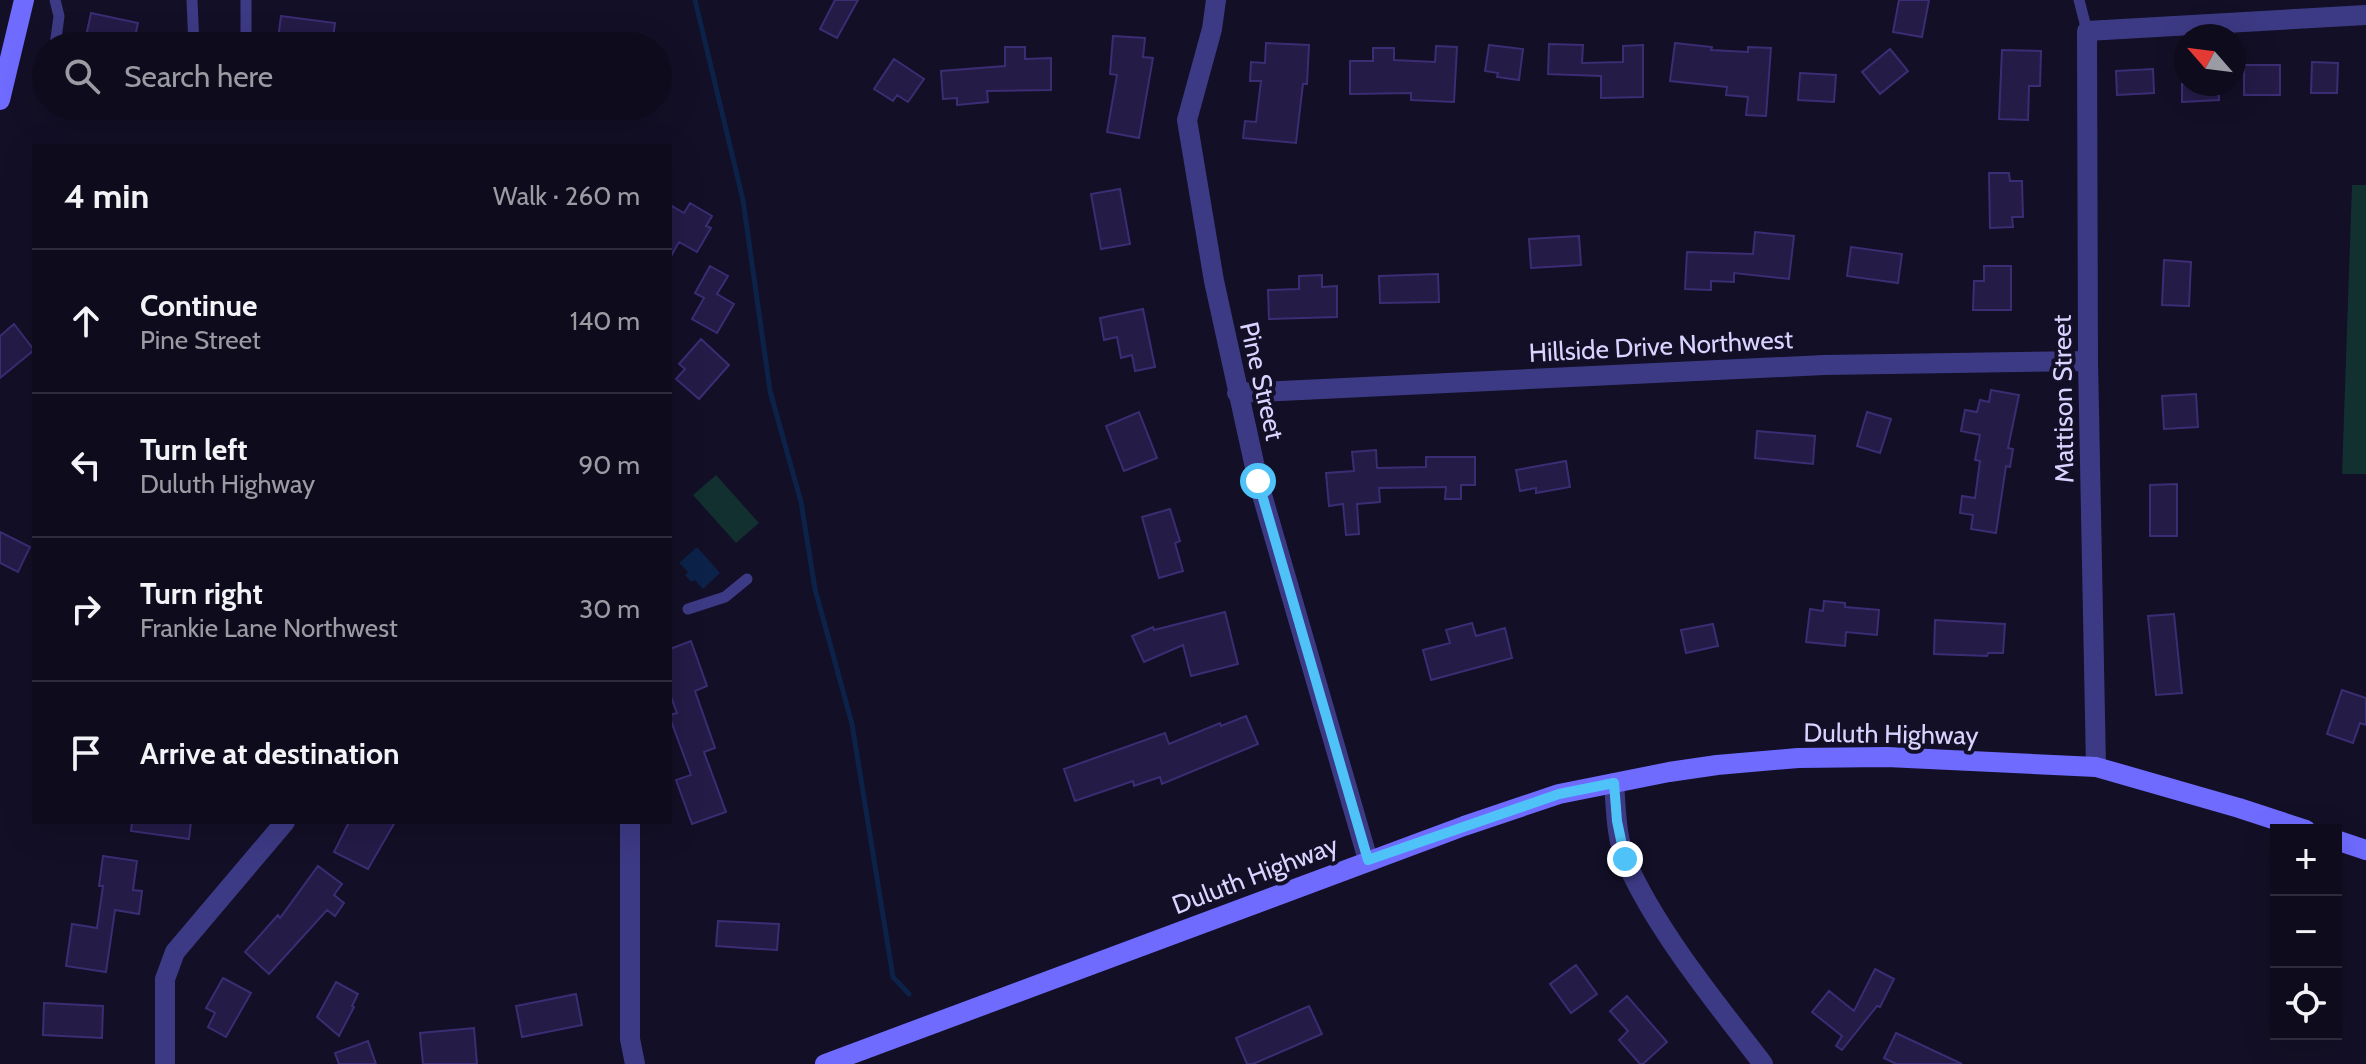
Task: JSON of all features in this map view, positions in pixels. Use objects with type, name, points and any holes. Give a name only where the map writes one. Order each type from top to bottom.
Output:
[{"type":"main road","points":[[0,100],[24,0]]},
{"type":"main road","name":"Duluth Highway","points":[[825,1064],[1368,860],[1559,794],[1717,765],[1798,758],[1887,757],[2096,767],[2288,824]]},
{"type":"main road","points":[[2342,842],[2366,850]]},
{"type":"street","name":"Pine Street","points":[[1216,0],[1212,29],[1187,120],[1214,281],[1258,481],[1368,860]]},
{"type":"street","points":[[2087,31],[2366,15]]},
{"type":"street","name":"Mattison Street","points":[[2087,31],[2088,361],[2096,767]]},
{"type":"street","name":"Hillside Drive Northwest","points":[[1237,393],[1824,365],[2088,361]]},
{"type":"street","points":[[1614,783],[1617,821],[1625,859],[1655,915],[1763,1064]]},
{"type":"street","points":[[165,1064],[165,979],[175,952],[283,824]]},
{"type":"street","points":[[630,824],[630,1039],[635,1064]]},
{"type":"lane","points":[[55,0],[59,16],[57,32]]},
{"type":"lane","points":[[192,0],[193,32]]},
{"type":"lane","points":[[246,0],[246,32]]},
{"type":"lane","points":[[2079,0],[2087,31]]},
{"type":"lane","points":[[688,609],[725,597],[747,579]]},
{"type":"green space","points":[[2352,185],[2366,185],[2366,474],[2342,474]]},
{"type":"green space","points":[[716,475],[759,523],[736,543],[693,495]]},
{"type":"water","points":[[697,547],[720,573],[703,589],[695,580],[691,582],[685,575],[688,572],[679,563]]},
{"type":"building","points":[[835,0],[858,0],[837,38],[820,29]]},
{"type":"building","points":[[1899,0],[1929,0],[1922,37],[1893,32]]},
{"type":"building","points":[[91,13],[138,23],[136,32],[87,32]]},
{"type":"building","points":[[281,16],[335,23],[334,32],[279,32]]},
{"type":"building","points":[[1113,36],[1145,38],[1143,57],[1153,58],[1139,138],[1107,132],[1117,75],[1110,74]]},
{"type":"building","points":[[1266,43],[1309,45],[1307,84],[1303,84],[1296,143],[1243,138],[1245,121],[1256,122],[1261,81],[1250,81],[1251,62],[1265,63]]},
{"type":"building","points":[[1675,43],[1712,47],[1711,50],[1748,52],[1748,47],[1771,48],[1766,116],[1746,115],[1748,97],[1726,95],[1727,87],[1670,81]]},
{"type":"building","points":[[1549,44],[1583,45],[1582,63],[1623,62],[1623,46],[1643,45],[1643,97],[1601,98],[1601,76],[1548,74]]},
{"type":"building","points":[[1489,45],[1523,49],[1519,80],[1497,77],[1498,73],[1485,71]]},
{"type":"building","points":[[1436,46],[1457,47],[1454,102],[1411,100],[1411,93],[1350,94],[1350,61],[1373,61],[1373,48],[1394,48],[1394,60],[1435,62]]},
{"type":"building","points":[[1005,47],[1025,47],[1025,59],[1051,58],[1051,90],[987,91],[988,102],[957,105],[957,98],[943,99],[941,71],[1005,66]]},
{"type":"building","points":[[1890,49],[1908,71],[1880,94],[1862,72]]},
{"type":"building","points":[[2002,50],[2041,51],[2040,86],[2029,86],[2028,120],[1999,119]]},
{"type":"building","points":[[894,59],[924,79],[908,102],[897,95],[893,101],[874,89]]},
{"type":"building","points":[[2312,62],[2338,63],[2337,93],[2311,93]]},
{"type":"building","points":[[2246,65],[2280,65],[2280,95],[2246,95]]},
{"type":"building","points":[[2153,69],[2154,93],[2117,95],[2116,71]]},
{"type":"building","points":[[1800,73],[1836,75],[1834,102],[1798,100]]},
{"type":"building","points":[[2182,96],[2219,96],[2219,100],[2182,102]]},
{"type":"building","points":[[1989,173],[2009,173],[2010,181],[2022,181],[2023,217],[2012,217],[2013,227],[1990,228]]},
{"type":"building","points":[[1120,189],[1130,244],[1101,249],[1091,194]]},
{"type":"building","points":[[690,203],[712,216],[706,226],[711,228],[697,252],[679,242],[672,254],[672,206],[684,213]]},
{"type":"building","points":[[1755,232],[1794,236],[1789,279],[1734,273],[1734,282],[1711,281],[1711,290],[1685,289],[1687,252],[1753,254]]},
{"type":"building","points":[[1579,236],[1581,265],[1531,268],[1529,239]]},
{"type":"building","points":[[1851,247],[1902,254],[1898,283],[1847,276]]},
{"type":"building","points":[[2164,260],[2191,262],[2189,306],[2162,305]]},
{"type":"building","points":[[710,266],[728,276],[717,294],[734,304],[717,333],[692,319],[704,298],[695,293]]},
{"type":"building","points":[[1984,266],[2011,266],[2011,310],[1973,310],[1974,281],[1984,281]]},
{"type":"building","points":[[1438,274],[1439,302],[1380,303],[1379,276]]},
{"type":"building","points":[[1322,275],[1322,287],[1337,286],[1337,317],[1269,319],[1268,290],[1299,289],[1299,276]]},
{"type":"building","points":[[1143,309],[1155,367],[1135,371],[1132,355],[1121,358],[1117,337],[1104,340],[1100,318]]},
{"type":"building","points":[[14,324],[32,352],[0,378],[0,336]]},
{"type":"building","points":[[701,339],[729,365],[699,399],[676,379],[685,369],[679,364]]},
{"type":"building","points":[[1991,390],[2019,395],[2008,448],[2013,449],[2010,467],[2006,466],[1996,533],[1971,529],[1973,515],[1960,513],[1962,496],[1975,498],[1980,461],[1975,460],[1980,435],[1961,431],[1965,410],[1977,412],[1980,400],[1989,402]]},
{"type":"building","points":[[2196,394],[2198,427],[2164,429],[2162,396]]},
{"type":"building","points":[[1139,412],[1157,458],[1124,471],[1106,426]]},
{"type":"building","points":[[1867,412],[1891,419],[1880,453],[1857,446]]},
{"type":"building","points":[[1757,431],[1815,436],[1813,464],[1755,458]]},
{"type":"building","points":[[1376,450],[1377,468],[1426,467],[1426,457],[1475,457],[1475,485],[1461,485],[1461,499],[1445,499],[1446,487],[1379,488],[1380,502],[1357,504],[1359,534],[1346,535],[1343,504],[1329,506],[1326,473],[1354,471],[1352,452]]},
{"type":"building","points":[[1566,461],[1570,487],[1536,493],[1536,488],[1520,491],[1516,470]]},
{"type":"building","points":[[2177,484],[2177,536],[2150,536],[2150,485]]},
{"type":"building","points":[[1170,509],[1180,541],[1175,543],[1183,571],[1159,578],[1142,517]]},
{"type":"building","points":[[0,532],[30,547],[18,572],[0,563]]},
{"type":"building","points":[[1824,601],[1845,603],[1845,607],[1879,610],[1877,635],[1846,632],[1845,646],[1806,642],[1810,609],[1823,611]]},
{"type":"building","points":[[1225,612],[1238,664],[1191,676],[1183,645],[1144,662],[1132,636],[1153,627],[1154,630]]},
{"type":"building","points":[[2174,614],[2182,693],[2156,695],[2148,616]]},
{"type":"building","points":[[1935,620],[2005,624],[2003,653],[1988,653],[1987,656],[1934,654]]},
{"type":"building","points":[[1472,623],[1476,636],[1505,628],[1512,658],[1431,680],[1423,650],[1450,643],[1446,630]]},
{"type":"building","points":[[1713,624],[1718,646],[1686,653],[1681,630]]},
{"type":"building","points":[[691,641],[707,686],[695,691],[715,748],[704,752],[726,812],[692,824],[676,780],[691,775],[672,723],[672,714],[677,713],[672,699],[672,648]]},
{"type":"building","points":[[2342,690],[2366,698],[2366,725],[2360,723],[2353,743],[2327,734]]},
{"type":"building","points":[[1246,716],[1258,744],[1162,784],[1160,777],[1134,786],[1133,781],[1075,801],[1064,769],[1165,733],[1169,744]]},
{"type":"building","points":[[132,824],[191,824],[189,839],[131,831]]},
{"type":"building","points":[[348,824],[394,824],[368,869],[334,852]]},
{"type":"building","points":[[103,856],[137,861],[133,890],[142,891],[139,914],[115,910],[106,972],[66,966],[72,924],[97,928],[103,886],[99,886]]},
{"type":"building","points":[[318,866],[342,884],[334,895],[344,903],[335,916],[327,910],[269,974],[245,952],[278,915],[280,918]]},
{"type":"building","points":[[718,921],[779,924],[777,950],[716,946]]},
{"type":"building","points":[[1576,965],[1597,994],[1571,1013],[1550,984]]},
{"type":"building","points":[[1875,969],[1894,979],[1880,1007],[1877,1006],[1842,1050],[1836,1046],[1842,1036],[1812,1012],[1829,991],[1854,1011]]},
{"type":"building","points":[[223,978],[251,993],[226,1037],[208,1027],[215,1013],[206,1008]]},
{"type":"building","points":[[336,982],[358,994],[339,1036],[317,1017]]},
{"type":"building","points":[[576,994],[582,1025],[522,1037],[516,1006]]},
{"type":"building","points":[[1627,996],[1667,1042],[1643,1064],[1619,1040],[1628,1031],[1610,1011]]},
{"type":"building","points":[[44,1003],[103,1006],[102,1038],[43,1035]]},
{"type":"building","points":[[1309,1006],[1322,1034],[1247,1064],[1236,1038]]},
{"type":"building","points":[[474,1028],[477,1064],[423,1064],[420,1033]]},
{"type":"building","points":[[1896,1033],[1962,1064],[1896,1064],[1884,1058]]},
{"type":"building","points":[[368,1041],[376,1064],[339,1064],[335,1053]]},
{"type":"waterway","points":[[695,0],[743,200],[770,391],[801,502],[815,589],[852,724],[893,977],[909,994]]},
{"type":"route","points":[[1258,481],[1368,860],[1559,794],[1614,783],[1617,821],[1625,859]]}]
